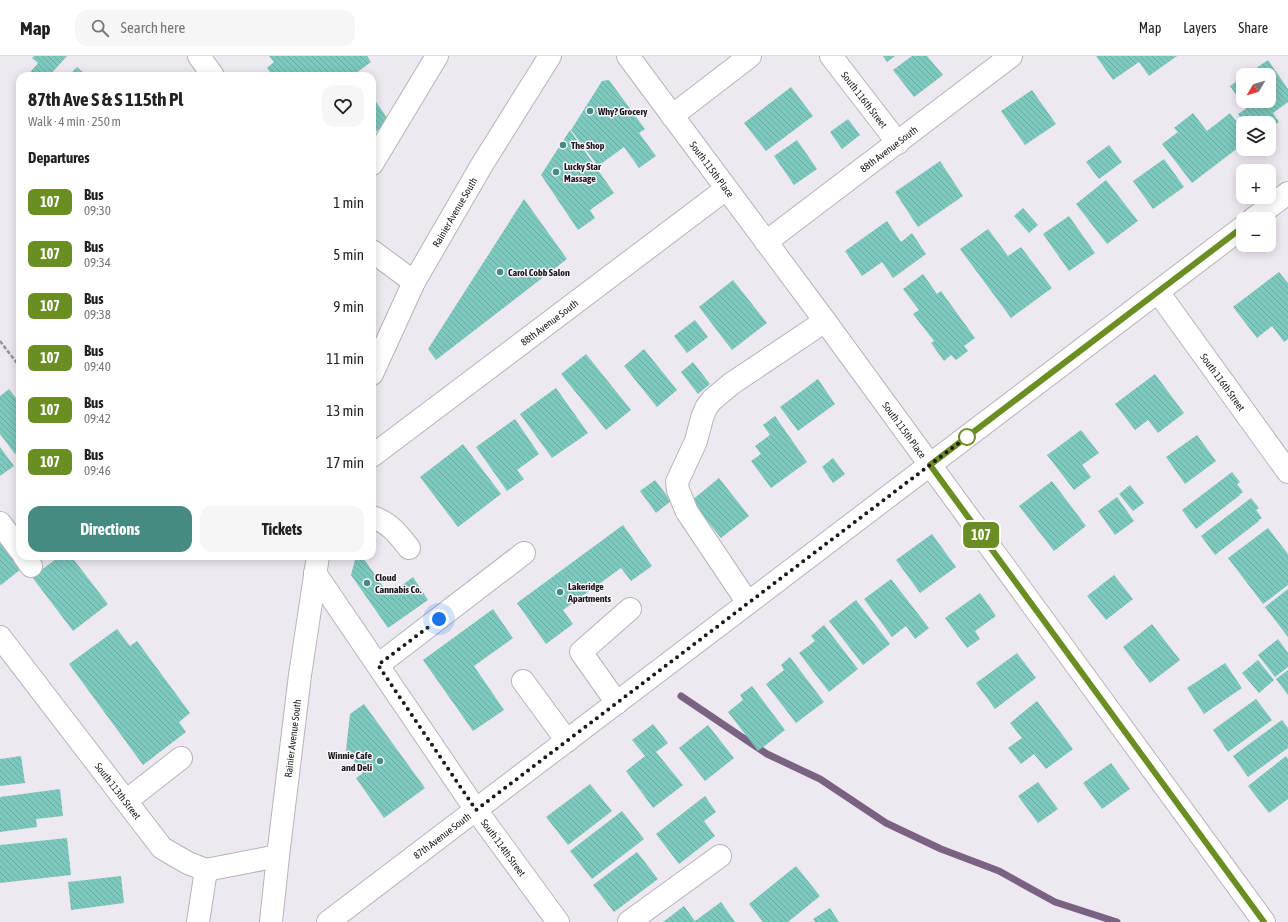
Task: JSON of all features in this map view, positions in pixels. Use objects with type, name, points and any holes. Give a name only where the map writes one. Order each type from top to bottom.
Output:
[{"type":"street","points":[[199,56],[210,72]]},
{"type":"street","points":[[376,157],[437,56]]},
{"type":"street","name":"Rainier Avenue South","points":[[376,365],[414,282],[483,163],[550,56]]},
{"type":"street","name":"South 115th Place","points":[[628,56],[825,321],[1264,922]]},
{"type":"street","points":[[672,116],[750,56]]},
{"type":"street","name":"South 116th Street","points":[[832,56],[898,143]]},
{"type":"street","name":"88th Avenue South","points":[[766,242],[1011,56]]},
{"type":"street","name":"88th Avenue South","points":[[376,453],[726,189]]},
{"type":"street","points":[[1262,212],[1288,193]]},
{"type":"street","name":"87th Avenue South","points":[[328,922],[1236,232]]},
{"type":"street","points":[[376,254],[414,282]]},
{"type":"street","name":"South 116th Street","points":[[1158,292],[1288,472]]},
{"type":"street","points":[[748,603],[687,512],[678,490],[677,482],[696,441],[706,408],[712,400],[731,384],[825,321]]},
{"type":"street","points":[[376,518],[395,530],[409,548]]},
{"type":"street","points":[[0,523],[16,545]]},
{"type":"street","points":[[378,665],[496,576],[524,553]]},
{"type":"street","name":"Rainier Avenue South","points":[[271,922],[300,675],[317,565]]},
{"type":"street","name":"South 114th Street","points":[[317,565],[378,665],[476,810],[558,922]]},
{"type":"street","points":[[617,703],[581,652],[630,609]]},
{"type":"street","name":"South 113th Street","points":[[0,637],[162,848],[188,863],[206,870]]},
{"type":"street","points":[[523,681],[567,741]]},
{"type":"street","points":[[126,801],[181,758]]},
{"type":"street","points":[[198,922],[206,870],[278,856]]},
{"type":"street","points":[[629,922],[720,856]]},
{"type":"path","points":[[0,341],[16,362]]},
{"type":"building","points":[[34,56],[67,56],[53,72],[30,72],[38,63],[32,58]]},
{"type":"building","points":[[269,56],[367,56],[371,62],[357,72],[270,72],[267,68],[274,62]]},
{"type":"building","points":[[883,56],[895,56],[887,62]]},
{"type":"building","points":[[912,56],[927,56],[943,75],[914,97],[893,70]]},
{"type":"building","points":[[1096,56],[1177,56],[1149,76],[1139,62],[1113,80]]},
{"type":"building","points":[[1268,60],[1274,68],[1256,68]]},
{"type":"building","points":[[77,67],[83,72],[72,72]]},
{"type":"building","points":[[1276,72],[1288,89],[1288,102],[1273,113],[1275,116],[1239,116],[1238,114],[1246,109],[1245,108],[1276,108]]},
{"type":"building","points":[[609,80],[645,129],[639,133],[656,156],[639,168],[624,147],[598,166],[571,130],[602,81]]},
{"type":"building","points":[[1236,82],[1236,95],[1230,86]]},
{"type":"building","points":[[791,87],[813,116],[766,151],[744,123]]},
{"type":"building","points":[[1032,90],[1056,124],[1025,145],[1001,111]]},
{"type":"building","points":[[376,102],[390,122],[376,131]]},
{"type":"building","points":[[1193,113],[1207,131],[1230,113],[1236,121],[1236,149],[1192,183],[1162,144],[1178,132],[1174,128]]},
{"type":"building","points":[[848,119],[860,135],[842,149],[830,132]]},
{"type":"building","points":[[570,130],[614,193],[590,210],[595,218],[578,230],[541,175]]},
{"type":"building","points":[[797,140],[817,169],[794,185],[774,156]]},
{"type":"building","points":[[1109,145],[1122,162],[1099,179],[1086,162]]},
{"type":"building","points":[[1164,159],[1184,187],[1153,209],[1133,181]]},
{"type":"building","points":[[940,161],[963,196],[918,227],[895,192]]},
{"type":"building","points":[[1106,180],[1138,221],[1107,244],[1076,204]]},
{"type":"building","points":[[524,199],[567,259],[436,360],[428,349]]},
{"type":"building","points":[[1023,208],[1038,225],[1029,233],[1014,216]]},
{"type":"building","points":[[1069,216],[1095,253],[1069,271],[1043,234]]},
{"type":"building","points":[[887,221],[901,242],[912,233],[926,254],[893,278],[882,262],[862,276],[845,251]]},
{"type":"building","points":[[988,229],[1008,256],[1021,247],[1052,288],[1011,318],[960,249]]},
{"type":"building","points":[[1279,272],[1288,283],[1288,339],[1284,342],[1272,326],[1257,338],[1233,307]]},
{"type":"building","points":[[923,274],[937,294],[941,291],[975,338],[964,346],[968,351],[956,360],[951,355],[944,361],[931,343],[934,341],[913,314],[919,310],[903,289]]},
{"type":"building","points":[[733,280],[767,323],[732,350],[699,307]]},
{"type":"building","points":[[695,320],[708,337],[687,353],[674,336]]},
{"type":"building","points":[[644,349],[677,390],[657,407],[624,366]]},
{"type":"building","points":[[586,354],[631,410],[606,430],[561,374]]},
{"type":"building","points":[[693,362],[710,384],[698,394],[681,372]]},
{"type":"building","points":[[1155,374],[1184,413],[1158,433],[1148,420],[1135,430],[1115,404]]},
{"type":"building","points":[[818,379],[835,404],[798,431],[780,407]]},
{"type":"building","points":[[556,388],[588,433],[552,458],[520,414]]},
{"type":"building","points":[[9,389],[16,398],[15,454],[0,434],[0,396]]},
{"type":"building","points":[[775,416],[807,462],[771,488],[751,461],[761,454],[755,446],[770,435],[763,425]]},
{"type":"building","points":[[515,419],[539,454],[517,470],[524,479],[507,491],[476,447]]},
{"type":"building","points":[[1081,430],[1099,453],[1082,465],[1091,477],[1074,490],[1047,455]]},
{"type":"building","points":[[1197,435],[1216,461],[1185,484],[1166,457]]},
{"type":"building","points":[[463,444],[501,494],[458,527],[420,477]]},
{"type":"building","points":[[0,447],[14,466],[0,476]]},
{"type":"building","points":[[833,458],[845,474],[833,483],[822,467]]},
{"type":"building","points":[[1232,472],[1240,482],[1237,484],[1243,492],[1196,529],[1182,510]]},
{"type":"building","points":[[719,478],[749,516],[721,538],[691,501]]},
{"type":"building","points":[[655,480],[671,501],[656,513],[640,491]]},
{"type":"building","points":[[1052,481],[1086,526],[1054,551],[1019,506]]},
{"type":"building","points":[[1130,485],[1144,503],[1133,511],[1119,494]]},
{"type":"building","points":[[1117,497],[1134,521],[1115,535],[1098,511]]},
{"type":"building","points":[[1251,498],[1259,508],[1256,510],[1262,518],[1215,555],[1201,536]]},
{"type":"building","name":"Lakeridge Apartments","points":[[623,525],[652,566],[631,581],[621,568],[563,610],[573,624],[546,644],[517,603]]},
{"type":"building","points":[[1268,528],[1288,554],[1288,585],[1263,604],[1228,558]]},
{"type":"building","points":[[932,534],[956,567],[920,593],[896,560]]},
{"type":"building","points":[[0,543],[21,569],[1,585],[0,584]]},
{"type":"building","points":[[55,560],[74,560],[108,604],[73,631],[32,577]]},
{"type":"building","points":[[355,560],[365,560],[389,595],[413,577],[428,600],[388,628],[351,575]]},
{"type":"building","points":[[1114,575],[1133,599],[1106,620],[1087,596]]},
{"type":"building","points":[[891,579],[929,628],[915,639],[906,626],[892,637],[864,599]]},
{"type":"building","points":[[1288,589],[1288,637],[1265,607]]},
{"type":"building","points":[[980,593],[996,616],[975,631],[980,639],[967,648],[945,618]]},
{"type":"building","points":[[856,600],[890,644],[863,665],[829,621]]},
{"type":"building","points":[[493,609],[513,638],[474,666],[504,710],[473,731],[423,660]]},
{"type":"building","points":[[1152,624],[1180,660],[1150,683],[1123,647]]},
{"type":"building","points":[[824,625],[858,669],[829,692],[799,653],[815,641],[811,636]]},
{"type":"building","points":[[117,629],[130,646],[137,641],[190,713],[179,722],[186,732],[143,765],[69,664]]},
{"type":"building","points":[[1278,639],[1288,653],[1288,667],[1275,677],[1258,655]]},
{"type":"building","points":[[1017,653],[1036,678],[995,709],[976,683]]},
{"type":"building","points":[[790,657],[824,702],[796,723],[766,684],[784,670],[781,665]]},
{"type":"building","points":[[1258,660],[1274,680],[1259,693],[1242,673]]},
{"type":"building","points":[[1225,663],[1242,688],[1204,714],[1187,688]]},
{"type":"building","points":[[1288,670],[1288,695],[1276,679]]},
{"type":"building","points":[[752,686],[785,730],[758,751],[728,712],[743,700],[740,695]]},
{"type":"building","points":[[1256,699],[1272,720],[1228,752],[1213,730]]},
{"type":"building","points":[[1037,701],[1073,749],[1046,769],[1034,754],[1021,764],[1008,748],[1022,738],[1010,723]]},
{"type":"building","name":"Winnie Cafe and Deli","points":[[364,704],[425,788],[384,818],[356,778],[363,773],[346,750],[350,714]]},
{"type":"building","points":[[1282,720],[1288,728],[1288,748],[1248,777],[1233,756]]},
{"type":"building","points":[[653,724],[668,743],[656,752],[683,785],[653,808],[626,771],[645,756],[632,740]]},
{"type":"building","points":[[708,725],[734,758],[705,781],[679,748]]},
{"type":"building","points":[[21,756],[25,783],[0,786],[0,759]]},
{"type":"building","points":[[1286,756],[1288,759],[1288,799],[1269,813],[1248,786]]},
{"type":"building","points":[[1111,763],[1130,789],[1102,809],[1083,783]]},
{"type":"building","points":[[1038,782],[1058,809],[1038,823],[1018,796]]},
{"type":"building","points":[[590,784],[612,811],[568,845],[546,817]]},
{"type":"building","points":[[60,789],[63,816],[36,819],[37,827],[0,832],[0,797]]},
{"type":"building","points":[[705,796],[716,812],[704,821],[715,836],[679,864],[656,834]]},
{"type":"building","points":[[622,811],[644,839],[592,879],[570,851]]},
{"type":"building","points":[[67,838],[71,875],[0,883],[0,845]]},
{"type":"building","points":[[637,852],[658,879],[614,912],[593,885]]},
{"type":"building","points":[[796,866],[820,896],[788,922],[763,922],[749,904]]},
{"type":"building","points":[[121,876],[124,903],[71,910],[68,882]]},
{"type":"building","points":[[721,902],[735,922],[663,922],[684,906],[695,921]]},
{"type":"building","points":[[830,908],[839,922],[815,922],[813,919]]},
{"type":"waterway","points":[[681,696],[767,754],[820,779],[886,823],[941,849],[999,871],[1055,902],[1117,922]]},
{"type":"bus line","name":"107","points":[[1236,232],[930,465],[1264,922]]},
{"type":"place","name":"Why? Grocery","points":[[590,111]]},
{"type":"place","name":"The Shop","points":[[563,145]]},
{"type":"place","name":"Lucky Star Massage","points":[[556,172]]},
{"type":"place","name":"Carol Cobb Salon","points":[[500,272]]},
{"type":"place","name":"Cloud Cannabis Co.","points":[[367,583]]},
{"type":"place","name":"Lakeridge Apartments","points":[[560,592]]},
{"type":"place","name":"Winnie Cafe and Deli","points":[[380,761]]},
{"type":"route","points":[[439,619],[378,665],[476,810],[968,436],[967,437]]}]
